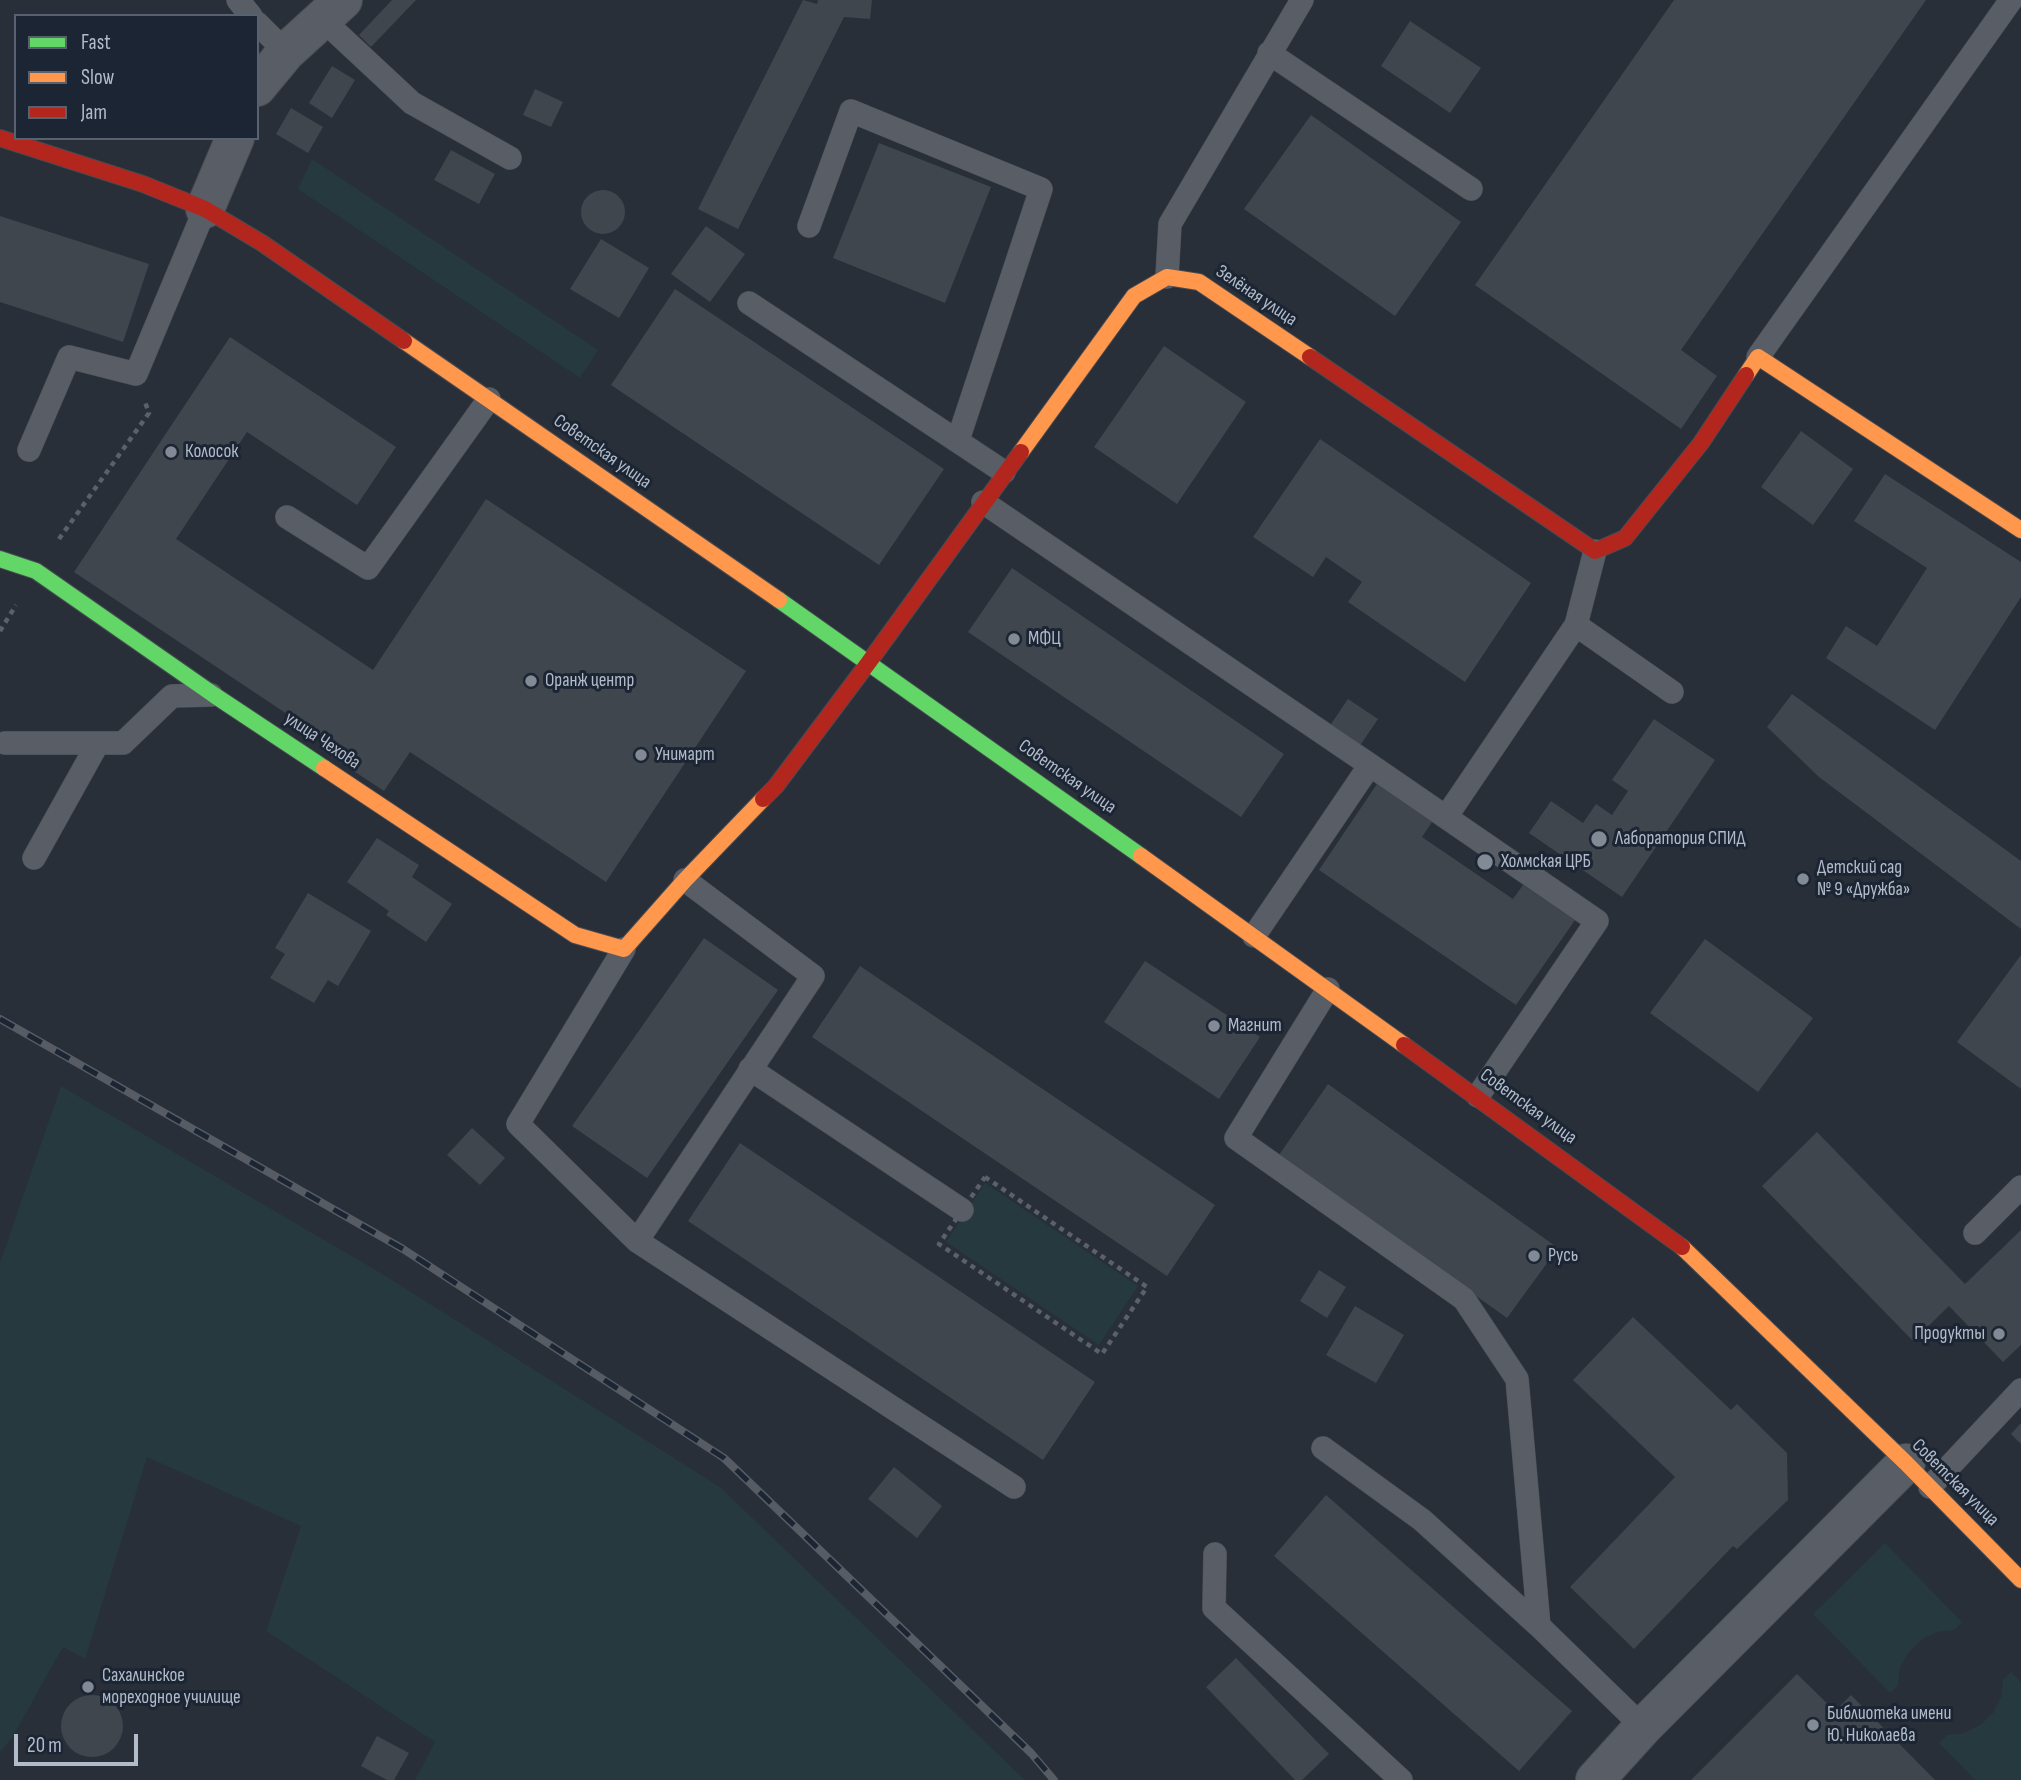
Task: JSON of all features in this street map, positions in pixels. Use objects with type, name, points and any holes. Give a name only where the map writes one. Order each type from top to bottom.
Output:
[{"type":"street","points":[[259,86],[286,52],[333,10]]},
{"type":"street","name":"Советская улица","points":[[0,138],[144,184],[205,209],[262,243],[869,662],[1254,936],[1478,1096],[1692,1254],[2021,1580]]},
{"type":"street","points":[[205,209],[234,140]]},
{"type":"street","points":[[624,949],[685,880],[776,786],[1134,296],[1167,277]]},
{"type":"street","name":"Зелёная улица","points":[[1167,277],[1199,282],[1595,551]]},
{"type":"street","points":[[1595,551],[1625,538],[1701,443],[1758,357],[2021,530]]},
{"type":"street","name":"улица Чехова","points":[[0,559],[36,571],[214,695],[575,935],[624,949]]},
{"type":"street","points":[[1595,1780],[1643,1727],[1918,1475]]},
{"type":"lane","points":[[238,0],[249,14]]},
{"type":"lane","points":[[1167,277],[1170,224],[1302,0]]},
{"type":"lane","points":[[1758,357],[2011,0]]},
{"type":"lane","points":[[333,10],[412,103],[510,158]]},
{"type":"lane","points":[[259,25],[286,52]]},
{"type":"lane","points":[[1269,54],[1471,189]]},
{"type":"lane","points":[[808,226],[851,111],[1041,189],[958,440]]},
{"type":"lane","points":[[29,450],[69,357],[136,374],[205,209]]},
{"type":"lane","points":[[749,303],[1004,472]]},
{"type":"lane","points":[[287,517],[368,568],[489,399]]},
{"type":"lane","points":[[983,502],[1597,921],[1478,1096]]},
{"type":"lane","points":[[1446,817],[1576,625],[1595,551]]},
{"type":"lane","points":[[1576,625],[1672,692]]},
{"type":"lane","points":[[5,743],[123,743],[172,696],[214,695]]},
{"type":"lane","points":[[34,858],[98,743]]},
{"type":"lane","points":[[1254,936],[1370,765]]},
{"type":"lane","points":[[637,1241],[813,976],[685,880]]},
{"type":"lane","points":[[624,949],[518,1124],[637,1241],[1014,1487]]},
{"type":"lane","points":[[1328,989],[1236,1138],[1464,1299],[1517,1379],[1539,1626]]},
{"type":"lane","points":[[750,1069],[962,1210]]},
{"type":"lane","points":[[1975,1233],[2021,1187]]},
{"type":"lane","points":[[1918,1475],[2021,1390]]},
{"type":"lane","points":[[1323,1448],[1422,1520],[1539,1626],[1643,1727]]},
{"type":"lane","points":[[1215,1554],[1214,1608],[1401,1780]]},
{"type":"path","points":[[0,631],[36,571],[149,413],[136,374]]},
{"type":"path","points":[[985,1177],[1147,1287],[1102,1354],[939,1244],[962,1210],[985,1177]]},
{"type":"green space","points":[[312,159],[598,350],[580,378],[298,189]]},
{"type":"green space","points":[[61,1086],[384,1275],[720,1487],[1025,1780],[415,1780],[435,1742],[266,1631],[301,1526],[147,1457],[85,1659],[63,1647],[12,1738],[0,1752],[0,1263]]},
{"type":"green space","points":[[985,1183],[1138,1286],[1099,1345],[946,1242]]},
{"type":"green space","points":[[1885,1543],[1962,1622],[1954,1630],[1937,1632],[1921,1640],[1909,1652],[1900,1667],[1898,1685],[1890,1693],[1813,1614]]},
{"type":"green space","points":[[2011,1672],[2021,1682],[2021,1780],[1975,1780],[1939,1743],[1947,1735],[1964,1733],[1980,1725],[1993,1713],[2001,1697],[2003,1680]]},
{"type":"building","points":[[392,0],[416,0],[371,47],[359,35]]},
{"type":"building","points":[[803,0],[817,4],[818,0],[872,0],[870,19],[844,17],[738,229],[698,209]]},
{"type":"building","points":[[1674,0],[1926,0],[1681,350],[1717,376],[1681,429],[1475,285]]},
{"type":"building","points":[[1410,21],[1481,68],[1450,113],[1381,66]]},
{"type":"building","points":[[332,66],[355,80],[332,118],[309,103]]},
{"type":"building","points":[[535,89],[563,102],[551,127],[523,115]]},
{"type":"building","points":[[291,108],[323,127],[308,153],[276,134]]},
{"type":"building","points":[[1311,115],[1461,222],[1395,316],[1244,209]]},
{"type":"building","points":[[879,143],[991,187],[945,303],[833,258]]},
{"type":"building","points":[[451,150],[495,174],[479,204],[434,180]]},
{"type":"building","points":[[603,190],[618,197],[625,212],[618,227],[603,234],[588,227],[581,212],[588,197]]},
{"type":"building","points":[[0,216],[149,264],[123,342],[0,302]]},
{"type":"building","points":[[706,226],[745,254],[710,302],[671,274]]},
{"type":"building","points":[[601,239],[649,268],[619,318],[570,289]]},
{"type":"building","points":[[675,289],[944,469],[879,565],[611,385]]},
{"type":"building","points":[[230,337],[396,447],[357,505],[247,432],[176,539],[373,670],[486,499],[746,671],[606,882],[410,752],[384,791],[320,749],[326,740],[74,572]]},
{"type":"building","points":[[1164,346],[1246,402],[1177,504],[1094,447]]},
{"type":"building","points":[[1801,431],[1853,469],[1813,525],[1761,487]]},
{"type":"building","points":[[1320,439],[1531,583],[1465,682],[1348,602],[1362,582],[1326,557],[1313,577],[1253,537]]},
{"type":"building","points":[[1885,474],[2021,562],[2021,597],[1935,730],[1826,658],[1846,626],[1877,646],[1927,568],[1854,521]]},
{"type":"building","points":[[1012,568],[1284,754],[1241,817],[968,632]]},
{"type":"building","points":[[1792,694],[2021,861],[2021,929],[1819,777],[1767,727]]},
{"type":"building","points":[[1348,699],[1378,719],[1359,747],[1329,727]]},
{"type":"building","points":[[1654,719],[1715,760],[1622,897],[1529,833],[1551,801],[1583,823],[1596,804],[1612,815],[1628,791],[1612,780]]},
{"type":"building","points":[[1377,784],[1432,822],[1422,837],[1513,899],[1523,885],[1575,920],[1516,1005],[1319,870]]},
{"type":"building","points":[[377,838],[419,865],[412,877],[452,904],[426,942],[386,915],[389,911],[347,882]]},
{"type":"building","points":[[308,893],[371,931],[338,986],[328,980],[314,1003],[270,978],[285,954],[275,948]]},
{"type":"building","points":[[704,938],[778,990],[647,1178],[572,1126]]},
{"type":"building","points":[[1705,939],[1813,1018],[1758,1092],[1650,1013]]},
{"type":"building","points":[[2021,955],[2021,1089],[1957,1042]]},
{"type":"building","points":[[1145,961],[1260,1037],[1219,1099],[1104,1022]]},
{"type":"building","points":[[860,966],[1215,1205],[1167,1276],[812,1037]]},
{"type":"building","points":[[1328,1084],[1558,1248],[1507,1318],[1279,1155]]},
{"type":"building","points":[[472,1128],[505,1158],[480,1185],[447,1155]]},
{"type":"building","points":[[1817,1132],[1965,1284],[2021,1230],[2021,1345],[2003,1362],[1949,1306],[1913,1341],[1762,1186]]},
{"type":"building","points":[[740,1143],[1095,1382],[1043,1460],[688,1221]]},
{"type":"building","points":[[1319,1270],[1346,1287],[1327,1318],[1300,1301]]},
{"type":"building","points":[[1355,1306],[1404,1335],[1376,1383],[1326,1355]]},
{"type":"building","points":[[1633,1317],[1731,1410],[1737,1404],[1787,1453],[1788,1500],[1737,1549],[1733,1546],[1634,1649],[1570,1587],[1675,1477],[1573,1380]]},
{"type":"building","points":[[2021,1423],[2021,1444],[2011,1434]]},
{"type":"building","points":[[894,1467],[942,1506],[917,1538],[868,1499]]},
{"type":"building","points":[[1326,1495],[1572,1711],[1519,1771],[1274,1556]]},
{"type":"building","points":[[1236,1658],[1329,1754],[1302,1780],[1295,1780],[1206,1687]]},
{"type":"building","name":"Библиотека имени Ю. Николаева","points":[[1797,1674],[1835,1711],[1851,1695],[1935,1780],[1691,1780]]},
{"type":"building","points":[[92,1695],[104,1697],[114,1704],[121,1714],[121,1738],[114,1748],[104,1755],[92,1757],[80,1755],[70,1748],[63,1738],[61,1726],[63,1714],[70,1704],[80,1697]]},
{"type":"building","points":[[377,1736],[409,1753],[394,1780],[387,1780],[361,1766]]},
{"type":"railway","points":[[0,1019],[403,1249],[724,1458],[1031,1753],[1054,1780]]},
{"type":"traffic: fast","points":[[0,559],[36,571],[324,768]]},
{"type":"traffic: fast","points":[[779,600],[1141,856]]},
{"type":"traffic: slow","points":[[1021,452],[1134,296],[1167,277],[1199,282],[1310,357]]},
{"type":"traffic: slow","points":[[404,341],[779,600]]},
{"type":"traffic: slow","points":[[1746,375],[1758,357],[2021,530]]},
{"type":"traffic: slow","points":[[324,768],[575,935],[624,949],[685,880],[763,799]]},
{"type":"traffic: slow","points":[[1141,856],[1404,1045]]},
{"type":"traffic: slow","points":[[1682,1247],[1906,1463],[2021,1580]]},
{"type":"traffic: jam","points":[[0,138],[143,184],[205,209],[262,243],[404,341]]},
{"type":"traffic: jam","points":[[1310,357],[1595,551],[1625,538],[1701,443],[1746,375]]},
{"type":"traffic: jam","points":[[763,799],[776,786],[869,662],[1021,452]]},
{"type":"traffic: jam","points":[[1404,1045],[1682,1247]]},
{"type":"place","name":"Колосок","points":[[171,452]]},
{"type":"place","name":"МФЦ","points":[[1014,639]]},
{"type":"place","name":"Оранж центр","points":[[531,681]]},
{"type":"place","name":"Унимарт","points":[[641,755]]},
{"type":"place","name":"Лаборатория СПИД","points":[[1599,839]]},
{"type":"place","name":"Холмская ЦРБ","points":[[1485,862]]},
{"type":"place","name":"Детский сад № 9 «Дружба»","points":[[1803,879]]},
{"type":"place","name":"Магнит","points":[[1214,1026]]},
{"type":"place","name":"Русь","points":[[1534,1256]]},
{"type":"place","name":"Продукты","points":[[1999,1334]]},
{"type":"place","name":"Сахалинское мореходное училище","points":[[88,1687]]},
{"type":"place","name":"Библиотека имени Ю. Николаева","points":[[1813,1725]]}]
